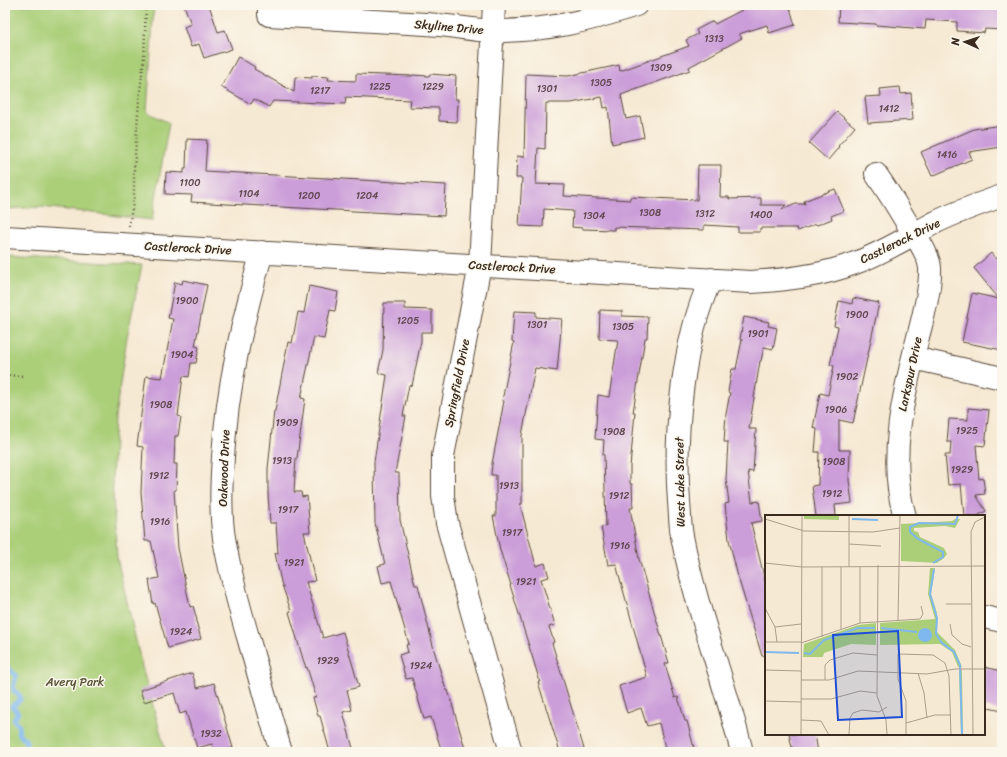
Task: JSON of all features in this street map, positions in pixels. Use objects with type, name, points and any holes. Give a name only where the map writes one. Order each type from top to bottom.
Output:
[{"type":"street","name":"Skyline Drive","points":[[269,5],[269,15],[434,24],[464,29],[493,31],[564,26],[600,17],[636,5]]},
{"type":"street","name":"Springfield Drive","points":[[494,5],[480,265],[443,456],[443,496],[447,523],[511,752]]},
{"type":"street","name":"Larkspur Drive","points":[[876,174],[915,235],[923,249],[930,268],[925,308],[901,418],[897,470],[905,515]]},
{"type":"street","name":"Castlerock Drive","points":[[5,236],[757,281],[778,280],[817,274],[854,264],[892,247],[935,223],[975,205],[1002,196]]},
{"type":"street","name":"Oakwood Drive","points":[[262,252],[249,297],[231,384],[225,424],[221,486],[224,537],[232,576],[281,752]]},
{"type":"street","name":"West Lake Street","points":[[711,279],[702,298],[691,344],[684,383],[679,434],[678,484],[682,534],[691,574],[702,618],[734,717],[742,752]]},
{"type":"street","points":[[913,358],[1002,378]]},
{"type":"street","points":[[985,617],[1002,621]]},
{"type":"path","points":[[127,244],[134,197],[134,170],[139,100],[144,58],[146,5]]},
{"type":"path","points":[[5,375],[24,376]]},
{"type":"green space","points":[[5,5],[154,5],[147,112],[169,123],[152,220],[42,207],[5,209]]},
{"type":"green space","name":"Avery Park","points":[[5,257],[142,265],[127,337],[115,417],[112,480],[117,558],[142,667],[166,752],[5,752]]},
{"type":"building","points":[[184,5],[209,5],[218,32],[225,30],[232,49],[204,58],[199,44],[191,47],[184,27],[191,24]]},
{"type":"building","points":[[741,5],[789,5],[795,25],[769,33],[767,25],[739,34],[742,38],[689,67],[690,70],[621,95],[626,119],[640,116],[644,137],[612,144],[608,107],[604,108],[602,97],[571,103],[546,103],[545,149],[538,148],[536,184],[565,185],[564,196],[630,200],[630,197],[697,200],[698,165],[721,165],[720,197],[729,197],[729,199],[761,198],[761,205],[786,205],[781,210],[796,204],[805,204],[804,201],[835,189],[844,211],[831,216],[832,219],[798,231],[797,228],[760,228],[760,232],[738,232],[738,227],[704,225],[704,230],[614,227],[614,230],[583,229],[572,227],[573,211],[544,209],[543,227],[519,226],[522,178],[516,178],[517,156],[524,157],[526,74],[568,76],[619,65],[620,71],[689,46],[686,40],[698,34],[696,30],[713,21],[715,24],[742,10]]},
{"type":"building","points":[[839,5],[1002,5],[1002,30],[985,29],[984,33],[957,31],[957,22],[926,20],[925,29],[838,22]]},
{"type":"building","points":[[238,57],[255,67],[254,69],[294,92],[295,77],[329,77],[328,80],[356,81],[356,74],[429,76],[430,74],[456,76],[455,99],[458,99],[457,122],[439,121],[439,108],[409,107],[410,100],[346,97],[345,104],[273,101],[269,107],[254,99],[251,104],[221,87]]},
{"type":"building","points":[[900,87],[901,94],[911,93],[913,120],[868,123],[865,97],[881,96],[880,89]]},
{"type":"building","points":[[837,112],[855,127],[828,160],[809,143]]},
{"type":"building","points":[[1002,125],[1002,147],[969,152],[972,159],[932,176],[921,152],[974,129]]},
{"type":"building","points":[[187,139],[207,140],[205,171],[446,185],[444,216],[191,202],[192,195],[165,194],[166,172],[184,173],[184,169],[186,169]]},
{"type":"building","points":[[991,253],[996,259],[1002,253],[1002,350],[962,342],[972,293],[999,299],[974,268]]},
{"type":"building","points":[[183,280],[207,285],[195,346],[199,347],[196,363],[191,363],[189,377],[183,376],[178,416],[181,417],[178,436],[175,436],[174,464],[177,464],[176,490],[174,490],[178,548],[190,607],[193,606],[201,639],[168,648],[155,603],[153,604],[149,580],[159,578],[151,541],[145,541],[141,492],[143,447],[137,446],[146,376],[162,378],[173,319],[168,318],[175,282],[182,284]]},
{"type":"building","points":[[309,286],[338,292],[335,311],[330,310],[324,339],[314,337],[301,398],[305,399],[296,458],[294,492],[301,492],[302,497],[307,496],[310,532],[304,532],[315,581],[306,582],[323,638],[343,632],[359,687],[347,690],[352,710],[343,712],[354,752],[330,752],[320,716],[318,716],[313,698],[316,697],[303,659],[289,612],[291,611],[281,582],[275,553],[278,553],[276,523],[270,523],[268,469],[274,411],[288,342],[292,343],[298,312],[304,313]]},
{"type":"building","points":[[853,298],[879,303],[853,423],[839,420],[839,450],[850,450],[849,480],[852,503],[835,505],[836,515],[816,515],[812,486],[818,485],[819,452],[815,452],[817,429],[813,428],[820,393],[828,395],[834,366],[830,365],[838,327],[834,326],[839,301],[852,304]]},
{"type":"building","points":[[384,303],[405,303],[405,309],[432,310],[432,332],[421,332],[421,341],[412,386],[409,385],[403,416],[406,416],[395,473],[399,473],[400,520],[415,585],[418,585],[434,650],[446,690],[448,690],[466,752],[442,752],[431,717],[424,719],[412,678],[406,679],[399,655],[408,652],[406,645],[409,644],[391,581],[382,583],[378,566],[385,564],[375,523],[374,462],[387,375],[378,373],[383,350]]},
{"type":"building","points":[[600,310],[622,311],[622,316],[648,317],[647,338],[645,338],[633,412],[635,412],[630,484],[632,484],[633,508],[630,508],[639,559],[669,663],[665,664],[675,698],[678,697],[685,721],[687,721],[695,752],[666,752],[659,723],[647,726],[641,708],[627,713],[619,686],[647,677],[616,564],[608,565],[601,527],[606,526],[603,455],[604,440],[595,439],[598,395],[609,397],[618,340],[599,339]]},
{"type":"building","points":[[514,311],[536,312],[536,317],[562,319],[557,371],[535,368],[522,435],[522,504],[520,504],[536,566],[545,563],[549,577],[541,579],[555,625],[549,627],[554,642],[552,643],[584,749],[573,752],[560,752],[500,550],[493,516],[496,516],[496,475],[491,475],[492,464],[504,401],[502,401],[514,342],[512,341]]},
{"type":"building","points":[[744,317],[769,322],[768,326],[777,328],[773,349],[764,347],[760,361],[749,429],[756,429],[753,472],[748,471],[752,502],[759,501],[762,521],[751,523],[765,581],[765,655],[762,656],[738,577],[729,540],[725,504],[729,503],[726,479],[728,442],[724,442],[726,414],[730,393],[728,392],[732,369],[736,369],[742,340],[740,339]]},
{"type":"building","points":[[968,408],[989,410],[985,446],[976,445],[979,479],[983,478],[985,494],[976,495],[986,511],[979,515],[964,515],[961,484],[948,485],[945,455],[950,455],[951,442],[947,442],[949,419],[968,420]]},
{"type":"building","points":[[985,667],[1002,671],[1002,711],[985,707]]},
{"type":"building","points":[[192,673],[197,688],[214,683],[233,748],[214,752],[212,744],[197,748],[186,712],[180,714],[174,693],[144,702],[140,690]]},
{"type":"building","points":[[789,735],[815,735],[818,752],[793,752]]},
{"type":"waterway","points":[[5,665],[16,676],[13,687],[14,691],[20,696],[20,700],[12,706],[18,713],[14,719],[19,726],[18,733],[26,741],[25,752]]}]
